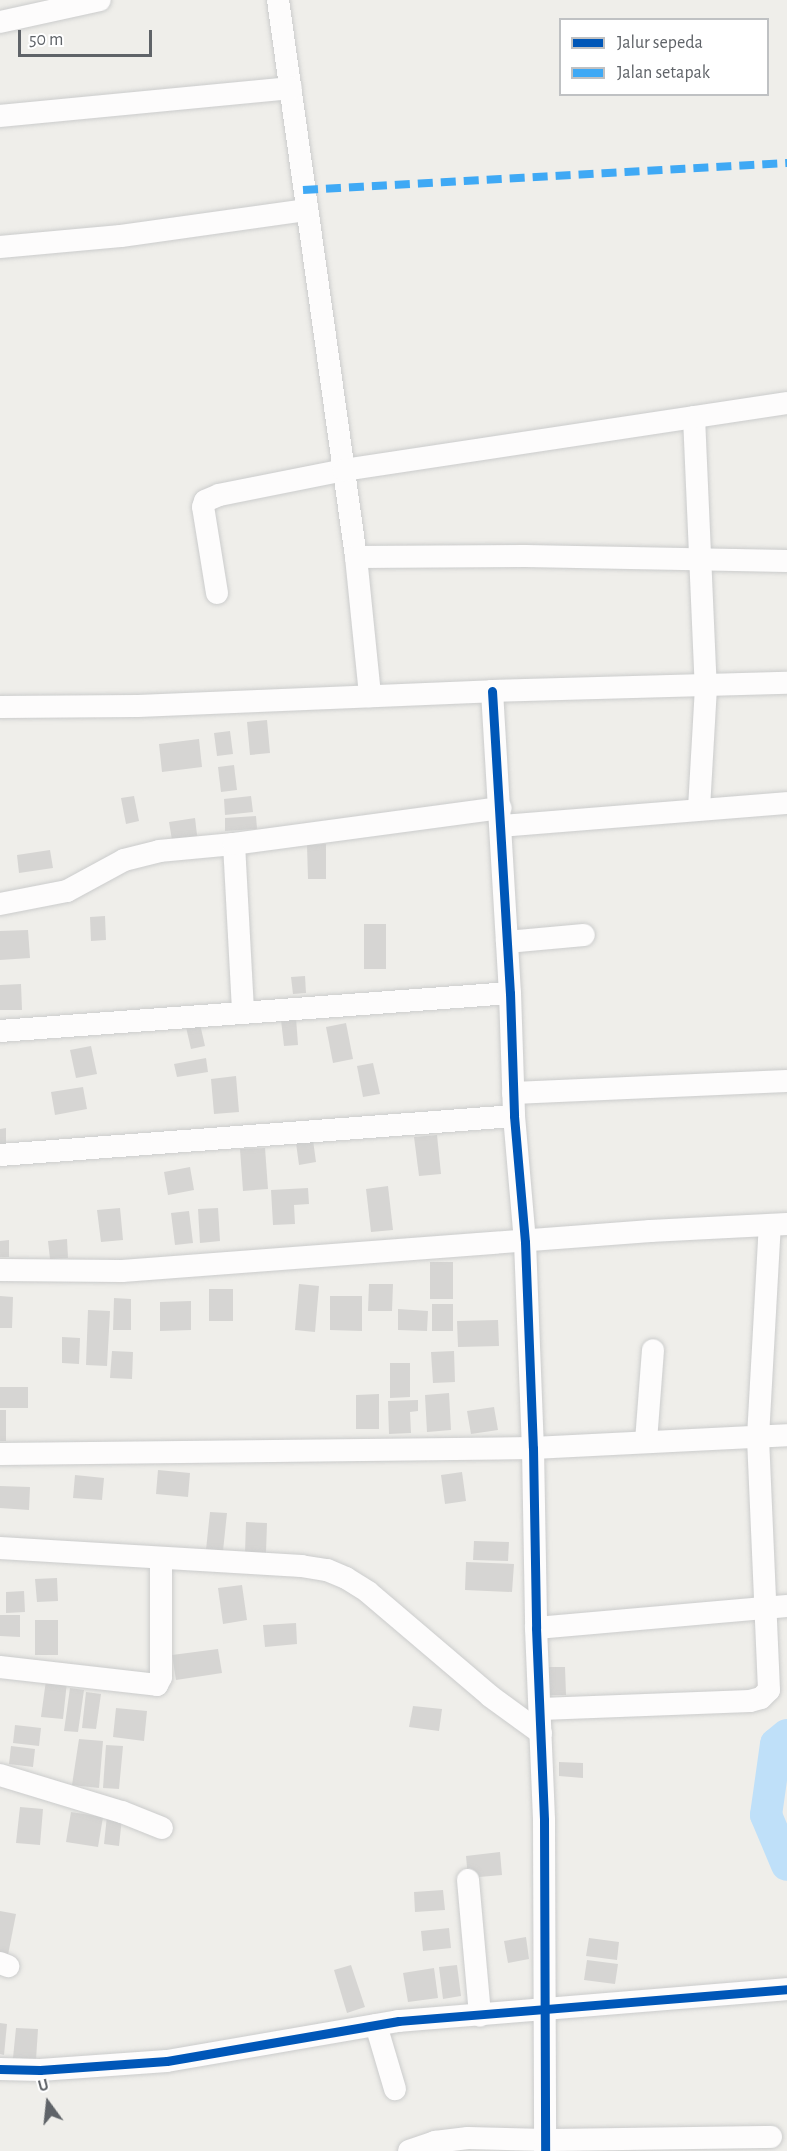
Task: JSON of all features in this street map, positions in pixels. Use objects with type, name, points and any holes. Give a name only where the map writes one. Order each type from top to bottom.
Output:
[{"type":"street","points":[[0,22],[100,0]]},
{"type":"street","points":[[278,0],[305,210],[356,557],[370,696]]},
{"type":"street","points":[[0,116],[291,88]]},
{"type":"street","points":[[0,247],[121,236],[305,210]]},
{"type":"street","points":[[217,593],[203,509],[205,501],[219,495],[344,470],[787,403]]},
{"type":"street","points":[[694,417],[706,687],[699,810]]},
{"type":"street","points":[[356,557],[525,556],[787,561]]},
{"type":"street","points":[[0,707],[138,706],[492,691],[706,687],[787,683]]},
{"type":"street","points":[[492,691],[501,817],[514,1116],[525,1242],[533,1449],[547,2008],[545,2146]]},
{"type":"street","points":[[0,904],[67,891],[111,866],[135,856],[501,817],[699,810],[787,803]]},
{"type":"street","points":[[234,844],[243,1012]]},
{"type":"street","points":[[507,942],[584,935]]},
{"type":"street","points":[[0,1031],[510,993]]},
{"type":"street","points":[[513,1093],[787,1081]]},
{"type":"street","points":[[0,1155],[514,1116]]},
{"type":"street","points":[[0,1270],[122,1271],[778,1225],[758,1437],[776,1607],[767,1693],[761,1698],[541,1709]]},
{"type":"street","points":[[646,1441],[653,1350]]},
{"type":"street","points":[[0,1454],[533,1449],[787,1435]]},
{"type":"street","points":[[0,1548],[301,1566],[337,1574],[368,1592],[490,1696],[541,1733]]},
{"type":"street","points":[[0,1667],[157,1684],[161,1677],[161,1558]]},
{"type":"street","points":[[536,1628],[776,1607]]},
{"type":"street","points":[[0,1774],[122,1812],[162,1828]]},
{"type":"street","points":[[468,1880],[480,2015]]},
{"type":"street","points":[[0,2069],[40,2070],[167,2061],[376,2025],[547,2008],[691,1999],[787,1989]]},
{"type":"street","points":[[376,2025],[395,2089]]},
{"type":"street","points":[[409,2151],[435,2142],[468,2138],[545,2146],[693,2144],[771,2137]]},
{"type":"building","points":[[267,720],[270,753],[250,755],[247,722]]},
{"type":"building","points":[[230,731],[233,754],[217,756],[214,733]]},
{"type":"building","points":[[199,739],[202,767],[162,772],[159,744]]},
{"type":"building","points":[[234,765],[237,790],[221,792],[218,767]]},
{"type":"building","points":[[134,796],[139,821],[126,824],[121,798]]},
{"type":"building","points":[[251,796],[253,812],[225,815],[224,799]]},
{"type":"building","points":[[256,816],[257,829],[225,831],[225,818]]},
{"type":"building","points":[[195,818],[198,843],[173,846],[169,822]]},
{"type":"building","points":[[326,844],[326,879],[308,879],[307,845]]},
{"type":"building","points":[[50,850],[53,868],[19,873],[17,855]]},
{"type":"building","points":[[105,916],[106,940],[91,941],[90,917]]},
{"type":"building","points":[[364,924],[386,924],[386,969],[364,969]]},
{"type":"building","points":[[28,930],[30,958],[0,960],[0,931]]},
{"type":"building","points":[[305,976],[306,993],[293,994],[291,977]]},
{"type":"building","points":[[21,984],[22,1010],[0,1010],[0,985]]},
{"type":"building","points":[[296,1018],[298,1045],[284,1046],[281,1020]]},
{"type":"building","points":[[346,1023],[353,1059],[333,1063],[326,1027]]},
{"type":"building","points":[[200,1024],[205,1046],[191,1049],[186,1027]]},
{"type":"building","points":[[91,1046],[97,1074],[76,1078],[70,1050]]},
{"type":"building","points":[[206,1058],[208,1072],[177,1077],[174,1064]]},
{"type":"building","points":[[373,1063],[380,1094],[363,1097],[357,1066]]},
{"type":"building","points":[[236,1076],[239,1112],[214,1114],[211,1079]]},
{"type":"building","points":[[83,1087],[87,1109],[55,1115],[51,1092]]},
{"type":"building","points":[[6,1128],[6,1150],[0,1150],[0,1129]]},
{"type":"building","points":[[437,1135],[441,1174],[419,1176],[414,1137]]},
{"type":"building","points":[[313,1140],[316,1162],[299,1165],[296,1143]]},
{"type":"building","points":[[265,1148],[268,1189],[243,1191],[240,1149]]},
{"type":"building","points":[[190,1167],[194,1190],[168,1195],[164,1172]]},
{"type":"building","points":[[388,1186],[393,1230],[371,1232],[366,1189]]},
{"type":"building","points":[[308,1188],[309,1204],[294,1205],[295,1224],[273,1225],[271,1190]]},
{"type":"building","points":[[120,1208],[123,1240],[101,1242],[97,1210]]},
{"type":"building","points":[[218,1208],[220,1241],[200,1243],[198,1209]]},
{"type":"building","points":[[189,1211],[193,1243],[175,1245],[171,1213]]},
{"type":"building","points":[[67,1239],[68,1258],[50,1259],[48,1241]]},
{"type":"building","points":[[9,1240],[9,1257],[0,1257],[0,1241]]},
{"type":"building","points":[[430,1262],[453,1262],[453,1299],[430,1299]]},
{"type":"building","points":[[299,1284],[319,1286],[315,1332],[295,1330]]},
{"type":"building","points":[[369,1284],[393,1284],[392,1311],[368,1311]]},
{"type":"building","points":[[209,1289],[233,1289],[233,1321],[209,1321]]},
{"type":"building","points":[[0,1296],[13,1297],[12,1328],[0,1328]]},
{"type":"building","points":[[330,1296],[362,1296],[362,1331],[330,1330]]},
{"type":"building","points":[[114,1298],[131,1299],[131,1330],[113,1330]]},
{"type":"building","points":[[191,1301],[191,1330],[160,1331],[160,1302]]},
{"type":"building","points":[[432,1304],[453,1304],[453,1331],[432,1331]]},
{"type":"building","points":[[398,1309],[428,1311],[427,1331],[398,1330]]},
{"type":"building","points":[[88,1310],[110,1311],[107,1366],[86,1365]]},
{"type":"building","points":[[498,1320],[499,1346],[458,1347],[457,1321]]},
{"type":"building","points":[[62,1337],[80,1338],[79,1364],[62,1363]]},
{"type":"building","points":[[112,1351],[133,1352],[132,1379],[110,1378]]},
{"type":"building","points":[[454,1351],[455,1382],[433,1383],[431,1352]]},
{"type":"building","points":[[390,1363],[410,1363],[410,1397],[390,1398]]},
{"type":"building","points":[[0,1387],[28,1387],[28,1408],[0,1408]]},
{"type":"building","points":[[449,1393],[451,1430],[427,1432],[425,1395]]},
{"type":"building","points":[[379,1394],[379,1429],[356,1429],[356,1395]]},
{"type":"building","points":[[418,1400],[418,1411],[410,1412],[411,1433],[389,1434],[388,1401]]},
{"type":"building","points":[[494,1407],[498,1430],[471,1434],[467,1411]]},
{"type":"building","points":[[0,1410],[6,1410],[6,1441],[0,1441]]},
{"type":"building","points":[[158,1470],[190,1473],[188,1497],[156,1494]]},
{"type":"building","points":[[462,1472],[466,1501],[445,1504],[441,1475]]},
{"type":"building","points":[[75,1475],[104,1478],[102,1500],[73,1498]]},
{"type":"building","points":[[0,1486],[30,1487],[29,1510],[0,1508]]},
{"type":"building","points":[[210,1512],[227,1513],[223,1551],[206,1550]]},
{"type":"building","points":[[246,1522],[267,1523],[266,1553],[245,1553]]},
{"type":"building","points":[[474,1541],[509,1542],[508,1561],[473,1560]]},
{"type":"building","points":[[466,1562],[514,1564],[512,1592],[465,1590]]},
{"type":"building","points":[[57,1578],[58,1601],[37,1602],[35,1579]]},
{"type":"building","points":[[242,1585],[247,1620],[223,1624],[218,1588]]},
{"type":"building","points":[[24,1591],[25,1612],[6,1613],[6,1592]]},
{"type":"building","points":[[0,1615],[20,1615],[20,1637],[0,1636]]},
{"type":"building","points":[[35,1620],[58,1620],[58,1655],[35,1655]]},
{"type":"building","points":[[296,1623],[297,1644],[265,1647],[263,1625]]},
{"type":"building","points":[[218,1649],[222,1673],[176,1680],[172,1655]]},
{"type":"building","points":[[549,1667],[565,1667],[566,1695],[549,1695]]},
{"type":"building","points":[[46,1680],[67,1682],[63,1719],[41,1717]]},
{"type":"building","points":[[70,1688],[84,1690],[78,1732],[64,1731]]},
{"type":"building","points":[[86,1692],[101,1694],[96,1729],[82,1728]]},
{"type":"building","points":[[413,1706],[442,1709],[439,1731],[409,1727]]},
{"type":"building","points":[[116,1708],[147,1711],[144,1741],[113,1737]]},
{"type":"building","points":[[15,1725],[41,1728],[39,1746],[13,1743]]},
{"type":"building","points":[[79,1739],[103,1741],[99,1788],[72,1785]]},
{"type":"building","points":[[106,1745],[123,1746],[119,1789],[103,1788]]},
{"type":"building","points":[[11,1746],[35,1749],[33,1767],[9,1764]]},
{"type":"building","points":[[559,1762],[583,1763],[583,1778],[559,1776]]},
{"type":"building","points":[[20,1807],[43,1809],[40,1845],[16,1843]]},
{"type":"building","points":[[71,1812],[103,1817],[98,1847],[66,1842]]},
{"type":"building","points":[[107,1816],[122,1818],[119,1846],[104,1844]]},
{"type":"building","points":[[500,1852],[502,1875],[468,1878],[466,1856]]},
{"type":"building","points":[[443,1890],[445,1910],[415,1912],[414,1892]]},
{"type":"building","points":[[0,1911],[16,1914],[8,1955],[0,1954]]},
{"type":"building","points":[[449,1928],[451,1948],[423,1951],[421,1931]]},
{"type":"building","points":[[526,1937],[529,1959],[508,1963],[504,1941]]},
{"type":"building","points":[[589,1938],[619,1942],[617,1960],[586,1956]]},
{"type":"building","points":[[587,1960],[618,1964],[615,1984],[584,1980]]},
{"type":"building","points":[[351,1965],[365,2007],[347,2013],[334,1970]]},
{"type":"building","points":[[457,1965],[461,1996],[443,1999],[439,1967]]},
{"type":"building","points":[[434,1968],[438,1998],[408,2002],[403,1973]]},
{"type":"building","points":[[0,2023],[7,2024],[4,2055],[0,2054]]},
{"type":"building","points":[[16,2028],[38,2029],[36,2060],[13,2058]]},
{"type":"waterway","points":[[787,1735],[776,1744],[766,1815],[787,1865]]},
{"type":"marked path","points":[[303,190],[787,163]]},
{"type":"cycle path","points":[[492,691],[510,993],[514,1116],[525,1242],[533,1448],[536,1628],[544,1820],[545,2151]]},
{"type":"cycle path","points":[[0,2069],[40,2070],[167,2061],[399,2021],[787,1989]]}]
